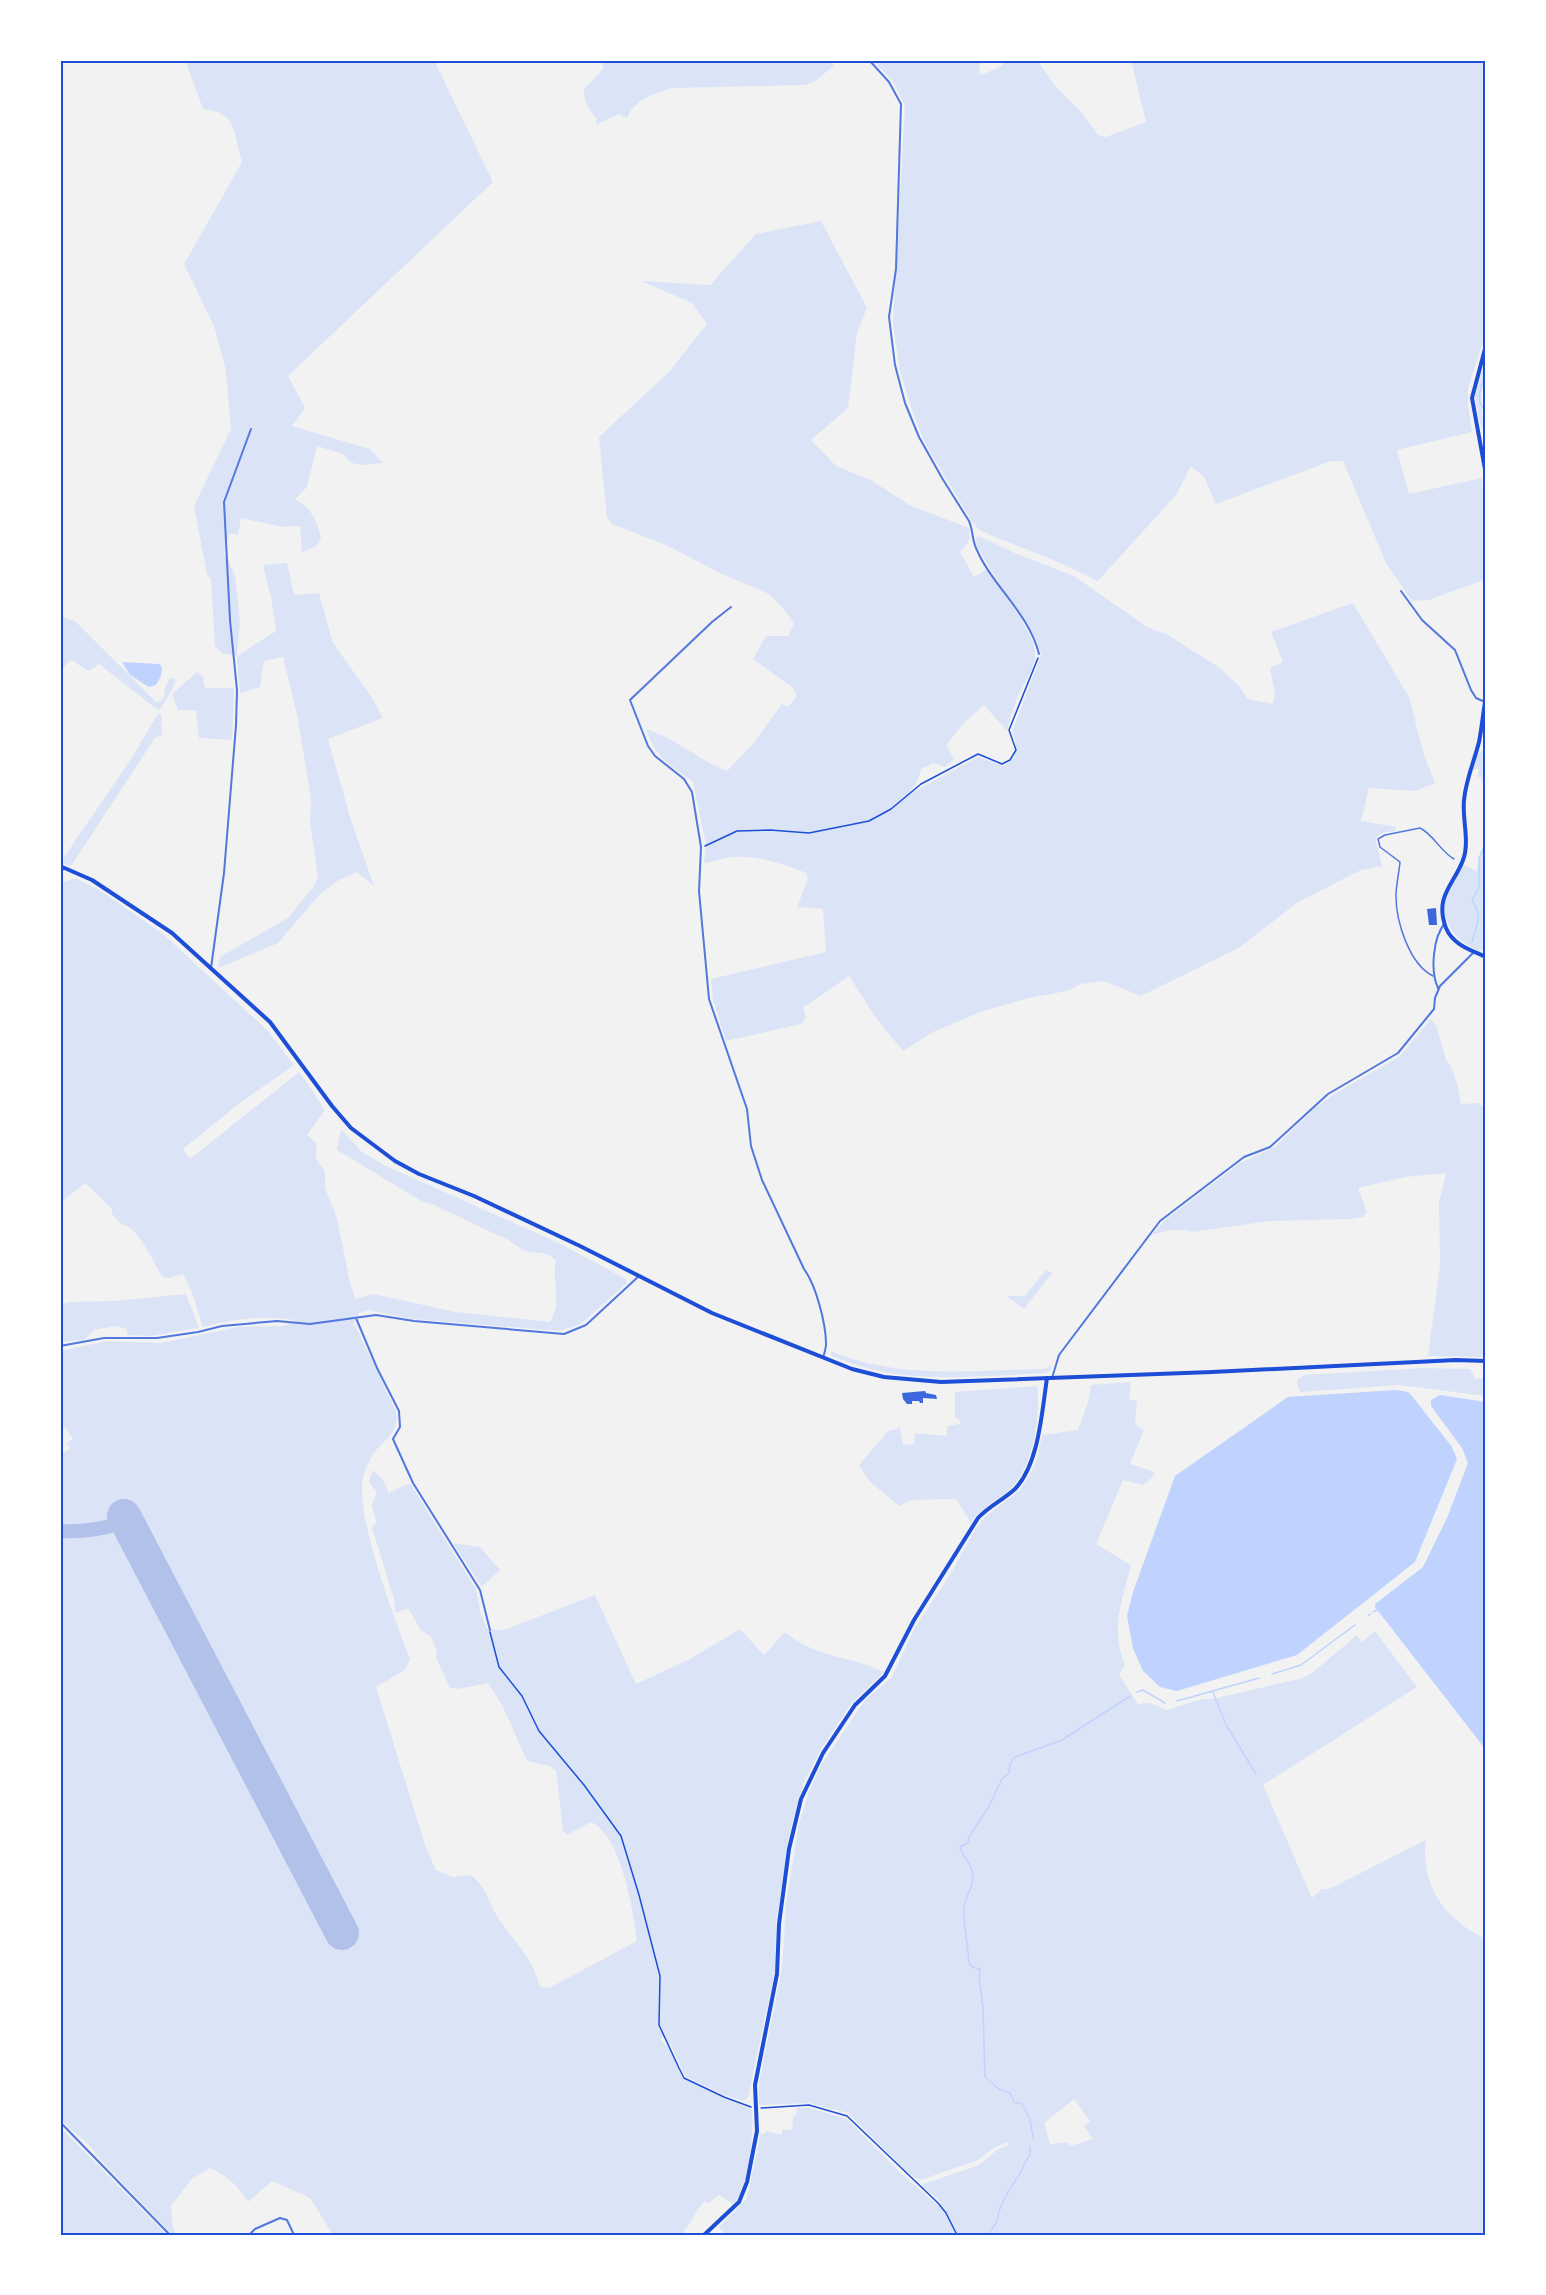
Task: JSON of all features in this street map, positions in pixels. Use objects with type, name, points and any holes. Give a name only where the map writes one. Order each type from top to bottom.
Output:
[{"type":"main road","points":[[1486,281],[1486,293]]},
{"type":"main road","points":[[1486,345],[1472,398],[1486,475]]},
{"type":"main road","points":[[1485,955],[1474,952],[1452,936],[1445,923],[1444,895],[1448,885],[1458,873],[1464,858],[1463,811],[1466,783],[1480,735],[1486,697]]},
{"type":"main road","points":[[62,867],[92,880],[121,897],[172,933],[270,1022],[332,1106],[351,1128],[374,1146],[419,1174],[474,1196],[580,1246],[712,1313],[869,1374],[910,1381],[941,1382],[1456,1360],[1486,1362]]},
{"type":"main road","points":[[704,2235],[742,2198],[757,2131],[755,2085],[777,1974],[789,1849],[796,1815],[808,1780],[855,1705],[889,1670],[914,1620],[978,1518],[1015,1489],[1024,1477],[1035,1447],[1049,1378]]},
{"type":"street","points":[[869,60],[889,82],[901,104],[896,269],[889,316],[899,384],[927,452],[969,521],[976,548],[1001,590],[1025,621],[1033,635],[1039,654]]},
{"type":"street","points":[[211,968],[225,873],[237,690],[224,502],[251,429]]},
{"type":"street","points":[[1401,591],[1422,620],[1455,650],[1471,690],[1478,700],[1485,702]]},
{"type":"street","points":[[731,607],[712,622],[630,700],[654,756],[689,785],[697,814],[701,847],[699,891],[709,999],[747,1109],[751,1146],[762,1180],[804,1269],[810,1277],[826,1344],[823,1358]]},
{"type":"street","points":[[60,875],[62,867]]},
{"type":"street","points":[[1049,1378],[1059,1355],[1160,1221],[1244,1157],[1270,1147],[1328,1094],[1398,1053],[1434,1008],[1438,988],[1435,976],[1436,938],[1445,923]]},
{"type":"street","points":[[1438,988],[1474,952]]},
{"type":"street","points":[[60,1346],[104,1338],[157,1338],[222,1326],[277,1321],[310,1324],[376,1315],[425,1322],[564,1334],[586,1325],[639,1276]]},
{"type":"street","points":[[356,1318],[399,1412],[400,1427],[393,1439],[413,1483],[480,1590],[490,1630]]},
{"type":"street","points":[[60,2122],[170,2235]]},
{"type":"street","points":[[249,2235],[255,2229],[280,2218],[287,2220],[294,2235]]},
{"type":"lane","points":[[1435,976],[1427,973],[1419,963],[1402,934],[1396,897],[1400,862],[1380,847],[1378,839],[1385,835],[1420,828],[1431,835],[1443,852],[1454,859]]},
{"type":"path","points":[[701,847],[737,831],[770,830],[810,833],[869,821],[891,809],[921,784],[978,754],[1002,764],[1010,760],[1016,750],[1009,730],[1039,654]]},
{"type":"path","points":[[490,1630],[499,1667],[522,1696],[539,1731],[584,1785],[621,1836],[660,1976],[659,2025],[665,2042],[670,2047],[684,2078],[756,2109],[809,2105],[847,2116],[938,2203],[946,2212],[957,2235]]},
{"type":"shaded area","points":[[185,60],[434,60],[493,182],[288,376],[305,408],[292,426],[370,449],[383,463],[364,465],[351,463],[343,454],[317,446],[307,487],[295,499],[305,506],[318,526],[321,538],[315,547],[302,552],[300,526],[284,527],[241,518],[238,535],[230,533],[224,553],[235,575],[240,622],[237,656],[222,653],[215,646],[211,580],[207,575],[194,506],[231,429],[226,371],[214,326],[184,264],[242,162],[232,126],[223,115],[203,109]]},
{"type":"shaded area","points":[[601,60],[831,60],[834,66],[806,85],[673,88],[640,102],[627,118],[619,114],[596,125],[597,119],[587,106],[584,89],[604,68]]},
{"type":"shaded area","points":[[872,60],[981,60],[980,75],[996,69],[1009,60],[1037,60],[1056,87],[1082,113],[1098,135],[1106,137],[1146,122],[1131,60],[1486,60],[1486,215],[1483,279],[1485,320],[1484,339],[1468,388],[1472,432],[1397,450],[1409,494],[1482,478],[1486,516],[1486,579],[1429,600],[1412,601],[1386,563],[1343,461],[1331,461],[1216,504],[1204,477],[1191,466],[1176,495],[1098,581],[978,529],[925,443],[900,371],[893,322],[905,106],[892,80]]},
{"type":"shaded area","points":[[821,221],[867,308],[857,333],[848,408],[811,440],[836,466],[871,480],[909,505],[969,528],[968,542],[960,552],[974,577],[988,569],[1025,625],[1034,648],[1034,663],[1016,700],[1007,731],[984,705],[965,722],[946,745],[954,759],[945,767],[933,763],[921,769],[918,780],[911,790],[913,792],[978,757],[1003,766],[1012,760],[1016,752],[1012,732],[1041,655],[1026,621],[977,546],[976,538],[979,536],[1017,554],[1074,576],[1147,627],[1168,635],[1220,668],[1238,685],[1248,699],[1273,704],[1275,695],[1270,668],[1283,662],[1271,632],[1353,603],[1409,697],[1424,755],[1435,783],[1415,791],[1369,788],[1361,821],[1396,827],[1395,831],[1382,833],[1375,838],[1382,866],[1361,870],[1298,902],[1240,947],[1141,996],[1104,981],[1081,984],[1067,991],[1028,998],[983,1011],[933,1032],[903,1051],[876,1018],[849,976],[803,1008],[806,1017],[801,1024],[726,1041],[713,1000],[711,979],[826,952],[823,909],[797,907],[808,879],[806,873],[779,863],[751,857],[732,857],[704,863],[706,845],[693,782],[659,754],[646,729],[727,771],[753,744],[782,704],[788,707],[797,696],[793,688],[753,659],[766,636],[788,636],[794,623],[769,594],[722,574],[666,545],[612,524],[607,517],[599,437],[668,373],[707,324],[692,303],[641,281],[710,285],[756,234]]},
{"type":"shaded area","points":[[1486,355],[1486,380],[1482,390],[1481,406],[1484,428],[1481,429],[1475,396]]},
{"type":"shaded area","points":[[287,563],[294,595],[319,593],[333,643],[371,696],[383,718],[328,739],[351,820],[374,886],[357,872],[337,881],[320,894],[278,943],[221,967],[218,966],[220,957],[288,918],[314,886],[318,876],[310,824],[311,798],[297,715],[283,657],[264,661],[260,687],[240,693],[237,656],[276,631],[263,565]]},
{"type":"shaded area","points":[[60,618],[75,621],[157,703],[164,698],[165,687],[170,678],[176,679],[159,711],[99,664],[89,671],[71,660],[60,670]]},
{"type":"shaded area","points":[[197,672],[203,677],[205,688],[234,688],[232,740],[199,738],[196,710],[178,710],[172,694]]},
{"type":"shaded area","points":[[158,714],[161,714],[162,735],[155,738],[71,866],[60,863],[131,759]]},
{"type":"shaded area","points":[[1486,749],[1486,781],[1481,781],[1481,777],[1477,777],[1479,769],[1472,769],[1478,753]]},
{"type":"shaded area","points":[[1486,840],[1486,949],[1480,951],[1464,942],[1451,929],[1447,921],[1445,903],[1463,865],[1477,871],[1479,857]]},
{"type":"shaded area","points":[[77,879],[101,891],[163,934],[267,1030],[294,1065],[240,1103],[183,1149],[190,1159],[299,1072],[303,1077],[325,1110],[307,1135],[317,1144],[316,1159],[325,1171],[325,1188],[337,1218],[351,1287],[356,1299],[373,1294],[456,1312],[550,1322],[556,1306],[556,1261],[544,1253],[524,1250],[505,1238],[423,1202],[337,1150],[341,1129],[362,1152],[386,1166],[559,1243],[626,1279],[627,1283],[581,1324],[560,1331],[412,1319],[368,1310],[359,1313],[352,1326],[355,1325],[396,1411],[394,1431],[370,1460],[364,1474],[362,1490],[364,1512],[377,1566],[410,1659],[405,1670],[376,1687],[426,1848],[436,1870],[452,1877],[471,1875],[476,1880],[502,1924],[527,1957],[540,1987],[549,1988],[637,1941],[624,1875],[610,1842],[591,1822],[567,1835],[563,1831],[556,1771],[550,1766],[527,1761],[503,1707],[488,1683],[458,1689],[450,1688],[436,1658],[437,1651],[431,1637],[420,1629],[408,1608],[396,1613],[394,1599],[372,1528],[376,1522],[372,1505],[377,1492],[369,1482],[373,1470],[383,1480],[389,1493],[407,1484],[411,1485],[476,1589],[481,1614],[487,1629],[504,1630],[595,1595],[636,1684],[690,1659],[740,1629],[764,1655],[785,1632],[808,1647],[884,1672],[851,1704],[820,1751],[804,1782],[796,1807],[789,1836],[776,1924],[775,1971],[748,2097],[743,2101],[686,2077],[673,2050],[662,2037],[661,2041],[670,2049],[682,2077],[752,2110],[750,2158],[735,2203],[719,2195],[709,2203],[704,2202],[684,2231],[688,2235],[333,2235],[310,2198],[272,2181],[248,2202],[232,2182],[210,2168],[192,2179],[171,2206],[173,2228],[177,2235],[172,2235],[97,2156],[94,2150],[60,2118],[60,1535],[118,1529],[130,1536],[337,1934],[341,1935],[345,1930],[130,1518],[124,1515],[109,1523],[94,1527],[60,1527],[60,1455],[70,1449],[67,1443],[73,1439],[64,1426],[60,1429],[60,1351],[107,1341],[161,1343],[238,1327],[285,1326],[294,1320],[248,1319],[203,1327],[191,1290],[183,1274],[168,1278],[162,1276],[139,1238],[127,1226],[121,1224],[112,1214],[112,1209],[85,1183],[60,1203],[60,883]]},
{"type":"shaded area","points":[[1431,1019],[1436,1025],[1446,1060],[1451,1066],[1461,1104],[1478,1103],[1486,1108],[1486,1357],[1428,1356],[1440,1265],[1439,1202],[1446,1173],[1405,1177],[1358,1188],[1367,1212],[1363,1217],[1269,1221],[1193,1232],[1172,1230],[1152,1235],[1165,1220],[1240,1163],[1275,1147],[1316,1107],[1399,1057]]},
{"type":"shaded area","points":[[1046,1270],[1052,1273],[1024,1309],[1006,1296],[1025,1296]]},
{"type":"shaded area","points":[[60,1293],[63,1304],[186,1294],[199,1328],[150,1336],[128,1335],[126,1329],[115,1326],[94,1330],[84,1340],[60,1342]]},
{"type":"shaded area","points":[[831,1351],[857,1360],[909,1370],[1045,1369],[1051,1365],[1047,1373],[927,1377],[867,1368],[831,1356]]},
{"type":"shaded area","points":[[1423,1368],[1470,1369],[1475,1378],[1486,1377],[1486,1396],[1399,1385],[1301,1392],[1298,1388],[1297,1380],[1304,1375]]},
{"type":"shaded area","points":[[1131,1382],[1129,1399],[1137,1401],[1135,1424],[1144,1430],[1130,1464],[1155,1472],[1152,1478],[1143,1485],[1123,1480],[1096,1544],[1131,1565],[1119,1615],[1118,1639],[1125,1665],[1119,1675],[1138,1704],[1150,1703],[1167,1710],[1202,1699],[1212,1699],[1303,1678],[1357,1635],[1362,1642],[1375,1631],[1417,1687],[1263,1785],[1312,1898],[1322,1889],[1329,1889],[1426,1840],[1427,1873],[1439,1900],[1459,1922],[1486,1939],[1486,2235],[725,2235],[719,2227],[747,2198],[761,2133],[764,2134],[766,2131],[782,2135],[782,2130],[792,2130],[793,2117],[796,2115],[797,2108],[809,2108],[847,2119],[903,2175],[942,2209],[940,2201],[921,2185],[979,2165],[998,2149],[1009,2145],[1008,2142],[992,2149],[978,2160],[921,2180],[905,2170],[848,2113],[809,2103],[759,2105],[759,2083],[782,1968],[786,1904],[799,1823],[821,1765],[865,1700],[891,1678],[915,1628],[954,1568],[973,1533],[984,1518],[1020,1490],[1037,1460],[1042,1435],[1078,1430],[1088,1402],[1091,1385]],"holes":[[[1074,2099],[1090,2121],[1084,2126],[1093,2139],[1070,2146],[1067,2142],[1050,2144],[1044,2123]]]},
{"type":"shaded area","points":[[1037,1386],[1038,1411],[1034,1440],[1024,1468],[1010,1489],[984,1508],[971,1523],[956,1499],[912,1500],[899,1506],[869,1481],[859,1465],[888,1431],[900,1428],[903,1445],[914,1444],[915,1433],[947,1436],[947,1426],[960,1424],[959,1419],[955,1418],[955,1392]]},
{"type":"shaded area","points":[[453,1543],[480,1547],[500,1570],[482,1587]]},
{"type":"shaded area","points":[[60,2127],[167,2235],[60,2235]]},
{"type":"water","points":[[122,662],[159,664],[162,667],[161,676],[156,685],[149,687],[130,675]]},
{"type":"water","points":[[1396,1390],[1408,1392],[1412,1396],[1452,1447],[1457,1459],[1415,1562],[1297,1655],[1177,1691],[1160,1687],[1143,1671],[1133,1648],[1127,1616],[1133,1592],[1175,1476],[1288,1397]]},
{"type":"water","points":[[1440,1395],[1486,1402],[1486,1750],[1375,1607],[1375,1604],[1423,1567],[1447,1518],[1468,1463],[1462,1448],[1431,1406],[1431,1400]]},
{"type":"building","points":[[1436,908],[1437,925],[1429,925],[1427,909]]},
{"type":"building","points":[[925,1391],[936,1395],[937,1399],[923,1398],[923,1403],[912,1401],[912,1404],[907,1404],[903,1399],[902,1393]]},
{"type":"waterway","points":[[1486,372],[1479,398],[1486,412]]},
{"type":"waterway","points":[[1472,942],[1478,916],[1472,901],[1479,887],[1479,858],[1486,843]]},
{"type":"waterway","points":[[1373,1612],[1377,1610]]},
{"type":"waterway","points":[[1272,1674],[1301,1665],[1355,1625]]},
{"type":"waterway","points":[[1177,1701],[1259,1678]]},
{"type":"waterway","points":[[1137,1692],[1143,1690],[1165,1703]]},
{"type":"waterway","points":[[1213,1692],[1226,1725],[1256,1774]]},
{"type":"waterway","points":[[1033,2138],[1030,2119],[1022,2104],[1014,2102],[1010,2093],[999,2089],[985,2077],[980,1969],[972,1967],[969,1963],[964,1921],[964,1907],[973,1876],[960,1847],[968,1843],[969,1837],[988,1808],[1002,1779],[1009,1773],[1010,1764],[1015,1757],[1062,1740],[1130,1696]]},
{"type":"waterway","points":[[987,2235],[997,2222],[1005,2198],[1030,2155],[1030,2146]]},
{"type":"taxiway","points":[[60,1531],[89,1530],[118,1524],[130,1528]]},
{"type":"runway","points":[[124,1516],[342,1933]]}]
